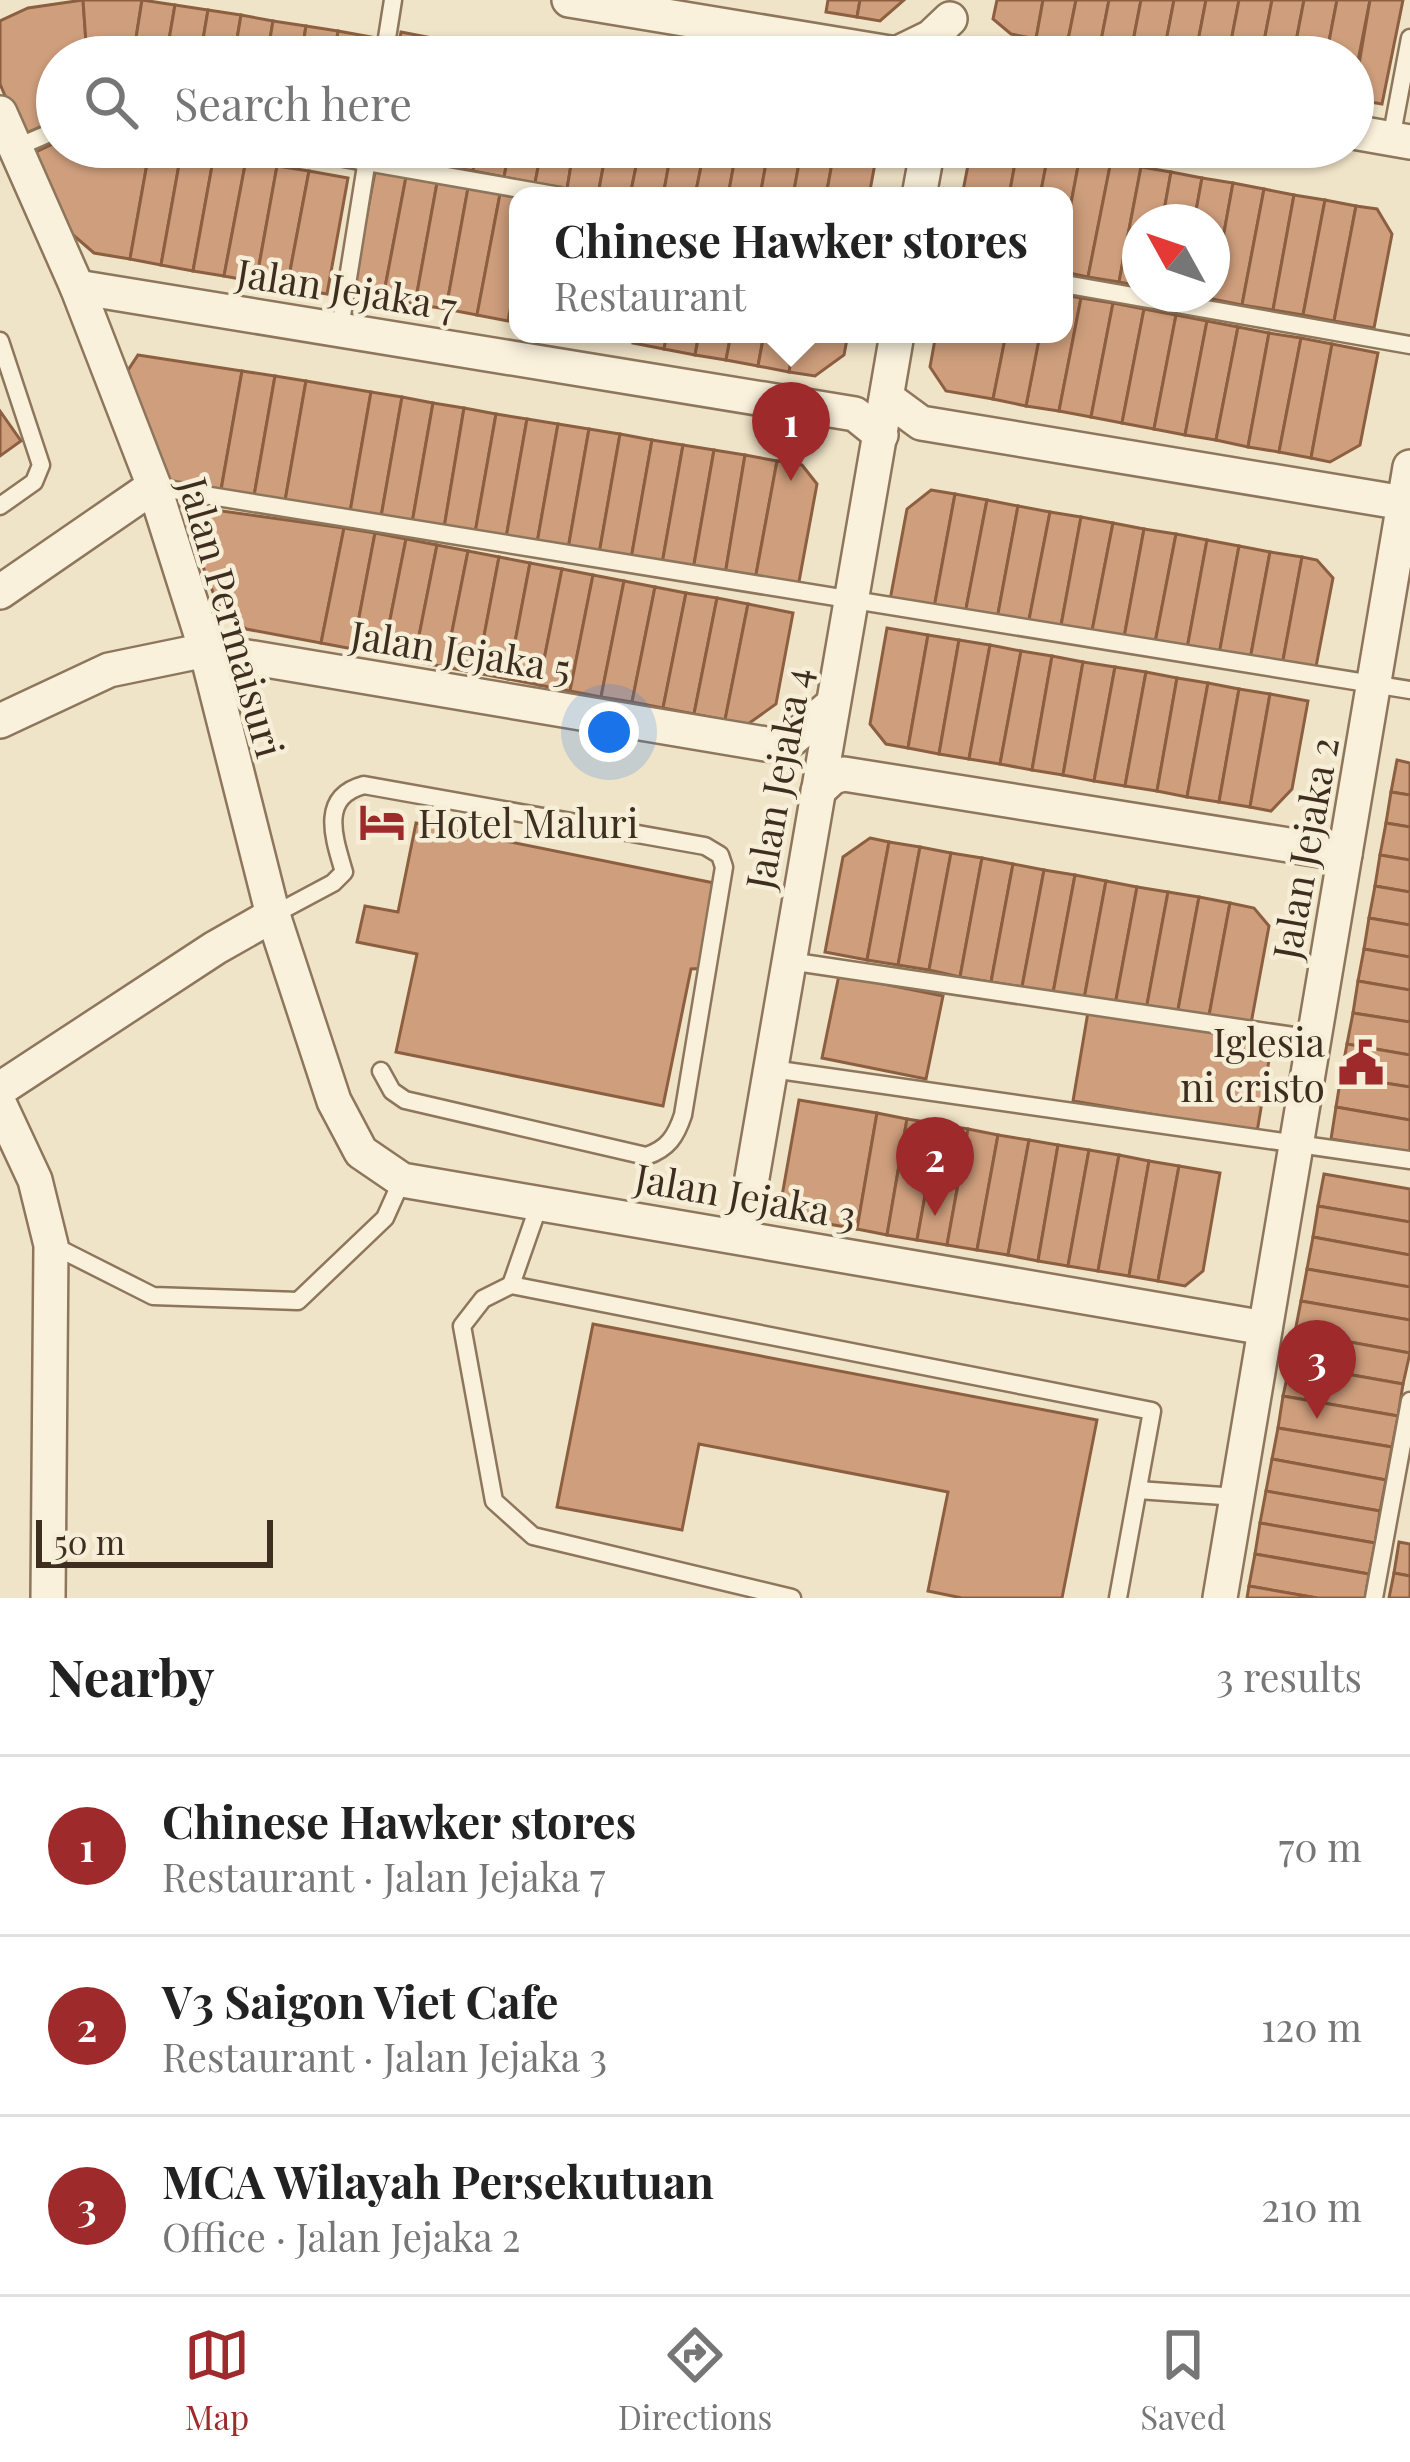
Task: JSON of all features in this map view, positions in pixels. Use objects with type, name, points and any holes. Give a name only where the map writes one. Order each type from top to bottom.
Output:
[{"type":"street","points":[[569,0],[787,36]]},
{"type":"street","points":[[932,36],[951,10]]},
{"type":"street","name":"Jalan Permaisuri","points":[[0,113],[77,287],[154,486],[206,650],[273,915],[334,1101],[361,1152]]},
{"type":"street","name":"Jalan Jejaka 7","points":[[77,287],[856,414],[881,435]]},
{"type":"street","name":"Jalan Jejaka 4","points":[[742,1236],[896,343]]},
{"type":"street","points":[[887,398],[921,423],[1404,503]]},
{"type":"street","name":"Jalan Jejaka 2","points":[[1220,1598],[1410,467]]},
{"type":"street","points":[[0,592],[154,486]]},
{"type":"street","points":[[0,721],[109,670],[206,650]]},
{"type":"street","name":"Jalan Jejaka 5","points":[[206,650],[772,745],[792,739],[832,705]]},
{"type":"street","points":[[818,790],[833,776],[844,774],[1345,854]]},
{"type":"street","points":[[0,1089],[273,915]]},
{"type":"street","points":[[0,1105],[34,1180],[51,1245],[48,1598]]},
{"type":"street","name":"Jalan Jejaka 3","points":[[361,1152],[402,1180],[1265,1328]]},
{"type":"lane","points":[[387,36],[393,0]]},
{"type":"lane","points":[[1401,140],[1410,38]]},
{"type":"lane","points":[[15,148],[36,139]]},
{"type":"lane","points":[[340,328],[366,168]]},
{"type":"lane","points":[[429,168],[518,187]]},
{"type":"lane","points":[[1073,286],[1410,345]]},
{"type":"lane","points":[[0,341],[41,465],[34,482],[0,506]]},
{"type":"lane","points":[[154,486],[1410,690]]},
{"type":"lane","points":[[273,915],[333,883],[344,872],[331,823],[334,804],[348,789],[364,785],[705,846],[721,855],[724,867],[683,1114],[671,1142],[660,1152],[646,1156],[405,1100],[392,1091],[380,1071]]},
{"type":"lane","points":[[788,961],[1314,1039]]},
{"type":"lane","points":[[772,1070],[1410,1160]]},
{"type":"lane","points":[[51,1245],[152,1296],[298,1301],[385,1218],[402,1180]]},
{"type":"lane","points":[[512,1286],[540,1202]]},
{"type":"lane","points":[[792,1598],[533,1536],[494,1501],[462,1326],[483,1299],[512,1286],[1152,1412],[1118,1598]]},
{"type":"lane","points":[[1373,1598],[1410,1401]]},
{"type":"lane","points":[[1138,1490],[1237,1497]]},
{"type":"building","points":[[83,0],[86,36],[36,36],[36,129],[22,135],[0,84],[0,21],[28,8]]},
{"type":"building","points":[[83,0],[142,0],[136,36],[86,36]]},
{"type":"building","points":[[142,0],[175,5],[170,36],[136,36]]},
{"type":"building","points":[[828,0],[860,0],[857,17],[826,12]]},
{"type":"building","points":[[860,0],[904,0],[880,21],[857,17]]},
{"type":"building","points":[[997,0],[1043,0],[1037,36],[1011,34],[993,19]]},
{"type":"building","points":[[1043,0],[1076,0],[1069,36],[1037,36]]},
{"type":"building","points":[[1076,0],[1109,0],[1102,36],[1069,36]]},
{"type":"building","points":[[1109,0],[1141,0],[1134,36],[1102,36]]},
{"type":"building","points":[[1141,0],[1174,0],[1167,36],[1134,36]]},
{"type":"building","points":[[1174,0],[1206,0],[1199,36],[1167,36]]},
{"type":"building","points":[[1206,0],[1239,0],[1232,36],[1199,36]]},
{"type":"building","points":[[1239,0],[1272,0],[1265,36],[1232,36]]},
{"type":"building","points":[[1272,0],[1304,0],[1297,36],[1265,36]]},
{"type":"building","points":[[1304,0],[1337,0],[1330,36],[1297,36]]},
{"type":"building","points":[[1337,0],[1370,0],[1363,36],[1330,36]]},
{"type":"building","points":[[1370,0],[1403,0],[1382,104],[1374,103],[1374,36],[1364,36]]},
{"type":"building","points":[[175,5],[208,10],[204,36],[170,36]]},
{"type":"building","points":[[208,10],[241,15],[238,36],[204,36]]},
{"type":"building","points":[[241,15],[273,21],[270,36],[238,36]]},
{"type":"building","points":[[273,21],[306,26],[304,36],[270,36]]},
{"type":"building","points":[[306,26],[338,31],[337,36],[304,36]]},
{"type":"building","points":[[43,168],[146,168],[130,259],[94,253],[72,234]]},
{"type":"building","points":[[146,168],[178,168],[161,265],[130,259]]},
{"type":"building","points":[[178,168],[212,168],[193,271],[161,265]]},
{"type":"building","points":[[212,168],[244,168],[224,276],[193,271]]},
{"type":"building","points":[[244,168],[277,168],[256,282],[224,276]]},
{"type":"building","points":[[277,168],[309,171],[287,287],[256,282]]},
{"type":"building","points":[[474,168],[506,168],[504,177]]},
{"type":"building","points":[[506,168],[538,168],[535,183],[504,177]]},
{"type":"building","points":[[538,168],[570,168],[567,187],[535,183]]},
{"type":"building","points":[[570,168],[603,168],[599,187],[567,187]]},
{"type":"building","points":[[603,168],[636,168],[632,187],[599,187]]},
{"type":"building","points":[[636,168],[668,168],[665,187],[632,187]]},
{"type":"building","points":[[668,168],[701,168],[697,187],[665,187]]},
{"type":"building","points":[[701,168],[733,168],[730,187],[697,187]]},
{"type":"building","points":[[733,168],[765,168],[762,187],[730,187]]},
{"type":"building","points":[[765,168],[798,168],[795,187],[762,187]]},
{"type":"building","points":[[798,168],[831,168],[828,187],[795,187]]},
{"type":"building","points":[[831,168],[874,168],[871,187],[828,187]]},
{"type":"building","points":[[967,168],[1014,168],[1011,187],[964,187]]},
{"type":"building","points":[[1014,168],[1045,168],[1042,187],[1011,187]]},
{"type":"building","points":[[1045,168],[1078,168],[1073,193],[1073,187],[1042,187]]},
{"type":"building","points":[[1078,168],[1110,168],[1088,277],[1073,274],[1073,193]]},
{"type":"building","points":[[1110,168],[1141,168],[1134,204],[1122,204],[1119,282],[1088,277]]},
{"type":"building","points":[[1141,168],[1171,172],[1165,204],[1134,204]]},
{"type":"building","points":[[309,171],[348,178],[327,294],[287,287]]},
{"type":"building","points":[[375,172],[406,177],[383,298],[352,293]]},
{"type":"building","points":[[1171,172],[1202,178],[1197,204],[1165,204]]},
{"type":"building","points":[[406,177],[437,183],[415,304],[383,298]]},
{"type":"building","points":[[1202,178],[1233,183],[1229,204],[1197,204]]},
{"type":"building","points":[[437,183],[468,188],[446,309],[415,304]]},
{"type":"building","points":[[1233,183],[1264,189],[1242,305],[1230,303]]},
{"type":"building","points":[[468,188],[500,194],[477,315],[446,309]]},
{"type":"building","points":[[1264,189],[1294,195],[1273,310],[1242,305]]},
{"type":"building","points":[[500,194],[509,196],[508,321],[477,315]]},
{"type":"building","points":[[1294,195],[1325,200],[1303,315],[1273,310]]},
{"type":"building","points":[[1325,200],[1356,206],[1334,321],[1303,315]]},
{"type":"building","points":[[1356,206],[1377,209],[1392,234],[1374,328],[1334,321]]},
{"type":"building","points":[[1073,297],[1081,298],[1073,339]]},
{"type":"building","points":[[1081,298],[1113,303],[1091,417],[1059,411]]},
{"type":"building","points":[[1113,303],[1122,305],[1122,312],[1143,312],[1122,423],[1091,417]]},
{"type":"building","points":[[1143,312],[1176,315],[1154,429],[1122,423]]},
{"type":"building","points":[[1176,315],[1207,321],[1185,435],[1154,429]]},
{"type":"building","points":[[1207,321],[1238,327],[1216,440],[1185,435]]},
{"type":"building","points":[[1238,327],[1269,333],[1248,447],[1216,440]]},
{"type":"building","points":[[1269,333],[1301,338],[1279,452],[1248,447]]},
{"type":"building","points":[[1301,338],[1332,344],[1311,458],[1279,452]]},
{"type":"building","points":[[633,343],[665,343],[664,349]]},
{"type":"building","points":[[665,343],[697,343],[695,355],[664,349]]},
{"type":"building","points":[[697,343],[729,343],[726,360],[695,355]]},
{"type":"building","points":[[729,343],[762,343],[758,366],[726,360]]},
{"type":"building","points":[[762,343],[794,343],[789,372],[758,366]]},
{"type":"building","points":[[794,343],[846,343],[844,355],[815,376],[789,372]]},
{"type":"building","points":[[934,343],[1004,343],[993,399],[946,391],[930,367]]},
{"type":"building","points":[[1004,343],[1038,343],[1026,406],[993,399]]},
{"type":"building","points":[[1038,343],[1072,343],[1059,411],[1026,406]]},
{"type":"building","points":[[1332,344],[1378,353],[1360,445],[1330,462],[1311,458]]},
{"type":"building","points":[[138,355],[242,371],[221,490],[158,480],[121,381]]},
{"type":"building","points":[[242,371],[275,376],[254,496],[221,490]]},
{"type":"building","points":[[275,376],[306,381],[285,501],[254,496]]},
{"type":"building","points":[[306,381],[371,392],[350,512],[285,501]]},
{"type":"building","points":[[371,392],[402,397],[381,517],[350,512]]},
{"type":"building","points":[[402,397],[433,403],[412,523],[381,517]]},
{"type":"building","points":[[433,403],[464,408],[444,528],[412,523]]},
{"type":"building","points":[[464,408],[496,414],[475,533],[444,528]]},
{"type":"building","points":[[0,411],[21,441],[0,456]]},
{"type":"building","points":[[496,414],[527,419],[506,538],[475,533]]},
{"type":"building","points":[[527,419],[558,424],[537,543],[506,538]]},
{"type":"building","points":[[558,424],[589,429],[568,549],[537,543]]},
{"type":"building","points":[[589,429],[620,434],[599,554],[568,549]]},
{"type":"building","points":[[620,434],[652,440],[631,559],[599,554]]},
{"type":"building","points":[[652,440],[683,445],[662,564],[631,559]]},
{"type":"building","points":[[683,445],[714,450],[693,570],[662,564]]},
{"type":"building","points":[[714,450],[745,455],[725,575],[693,570]]},
{"type":"building","points":[[745,455],[777,461],[755,580],[725,575]]},
{"type":"building","points":[[777,461],[802,465],[817,484],[798,587],[755,580]]},
{"type":"building","points":[[931,490],[955,494],[934,608],[890,600],[907,509]]},
{"type":"building","points":[[955,494],[987,500],[965,614],[934,608]]},
{"type":"building","points":[[987,500],[1018,506],[997,619],[965,614]]},
{"type":"building","points":[[179,505],[344,528],[321,643],[246,629],[218,605]]},
{"type":"building","points":[[1018,506],[1050,512],[1028,625],[997,619]]},
{"type":"building","points":[[1050,512],[1081,517],[1060,631],[1028,625]]},
{"type":"building","points":[[1081,517],[1113,523],[1091,636],[1060,631]]},
{"type":"building","points":[[1113,523],[1144,529],[1123,643],[1091,636]]},
{"type":"building","points":[[344,528],[375,533],[353,649],[321,643]]},
{"type":"building","points":[[1144,529],[1176,534],[1154,648],[1123,643]]},
{"type":"building","points":[[375,533],[406,539],[383,655],[353,649]]},
{"type":"building","points":[[1176,534],[1207,540],[1186,654],[1154,648]]},
{"type":"building","points":[[406,539],[437,545],[414,661],[383,655]]},
{"type":"building","points":[[1207,540],[1239,546],[1218,660],[1186,654]]},
{"type":"building","points":[[437,545],[468,551],[445,667],[414,661]]},
{"type":"building","points":[[1239,546],[1270,552],[1249,665],[1218,660]]},
{"type":"building","points":[[468,551],[499,557],[477,673],[445,667]]},
{"type":"building","points":[[1270,552],[1302,557],[1281,671],[1249,665]]},
{"type":"building","points":[[499,557],[530,563],[508,679],[477,673]]},
{"type":"building","points":[[1302,557],[1317,560],[1333,578],[1314,677],[1281,671]]},
{"type":"building","points":[[530,563],[562,569],[539,685],[508,679]]},
{"type":"building","points":[[562,569],[593,575],[570,691],[539,685]]},
{"type":"building","points":[[593,575],[624,581],[601,697],[570,691]]},
{"type":"building","points":[[624,581],[655,587],[632,702],[601,697]]},
{"type":"building","points":[[655,587],[686,593],[663,708],[632,702]]},
{"type":"building","points":[[686,593],[717,598],[694,714],[663,708]]},
{"type":"building","points":[[717,598],[748,604],[725,720],[694,714]]},
{"type":"building","points":[[748,604],[793,613],[776,704],[748,724],[725,720]]},
{"type":"building","points":[[887,628],[928,635],[908,748],[886,744],[870,724]]},
{"type":"building","points":[[928,635],[959,640],[939,754],[908,748]]},
{"type":"building","points":[[959,640],[990,645],[969,759],[939,754]]},
{"type":"building","points":[[990,645],[1021,651],[1000,764],[969,759]]},
{"type":"building","points":[[1021,651],[1052,656],[1032,770],[1000,764]]},
{"type":"building","points":[[1052,656],[1083,662],[1063,775],[1032,770]]},
{"type":"building","points":[[1083,662],[1115,667],[1094,781],[1063,775]]},
{"type":"building","points":[[1115,667],[1146,672],[1125,786],[1094,781]]},
{"type":"building","points":[[1146,672],[1177,678],[1157,791],[1125,786]]},
{"type":"building","points":[[1177,678],[1208,683],[1187,797],[1157,791]]},
{"type":"building","points":[[1208,683],[1239,689],[1219,802],[1187,797]]},
{"type":"building","points":[[1239,689],[1270,694],[1250,807],[1219,802]]},
{"type":"building","points":[[1270,694],[1308,701],[1292,789],[1271,811],[1250,807]]},
{"type":"building","points":[[1397,760],[1410,763],[1410,795],[1391,792]]},
{"type":"building","points":[[1391,792],[1410,795],[1410,827],[1386,823]]},
{"type":"building","points":[[416,823],[724,885],[707,968],[691,969],[663,1106],[396,1052],[417,954],[357,942],[365,906],[398,912]]},
{"type":"building","points":[[1386,823],[1410,827],[1410,860],[1380,855]]},
{"type":"building","points":[[870,838],[889,842],[867,960],[825,952],[843,857]]},
{"type":"building","points":[[889,842],[920,847],[898,965],[867,960]]},
{"type":"building","points":[[920,847],[951,853],[929,970],[898,965]]},
{"type":"building","points":[[951,853],[982,858],[960,977],[929,970]]},
{"type":"building","points":[[1380,855],[1410,860],[1410,892],[1375,886]]},
{"type":"building","points":[[982,858],[1013,864],[991,982],[960,977]]},
{"type":"building","points":[[1013,864],[1044,870],[1022,987],[991,982]]},
{"type":"building","points":[[1044,870],[1075,875],[1053,993],[1022,987]]},
{"type":"building","points":[[1075,875],[1106,881],[1084,999],[1053,993]]},
{"type":"building","points":[[1106,881],[1137,887],[1115,1005],[1084,999]]},
{"type":"building","points":[[1375,886],[1410,892],[1410,925],[1369,918]]},
{"type":"building","points":[[1137,887],[1168,892],[1146,1010],[1115,1005]]},
{"type":"building","points":[[1168,892],[1199,897],[1177,1015],[1146,1010]]},
{"type":"building","points":[[1199,897],[1230,903],[1208,1021],[1177,1015]]},
{"type":"building","points":[[1230,903],[1254,908],[1269,926],[1250,1029],[1208,1021]]},
{"type":"building","points":[[1369,918],[1410,925],[1410,957],[1364,949]]},
{"type":"building","points":[[1364,949],[1410,957],[1410,990],[1358,981]]},
{"type":"building","points":[[839,975],[943,996],[926,1079],[822,1058]]},
{"type":"building","points":[[1358,981],[1410,990],[1410,1022],[1353,1013]]},
{"type":"building","points":[[1089,1006],[1273,1036],[1257,1132],[1073,1101]]},
{"type":"building","points":[[1353,1013],[1410,1022],[1410,1055],[1347,1044]]},
{"type":"building","points":[[1347,1044],[1410,1055],[1410,1087],[1341,1076]]},
{"type":"building","points":[[1341,1076],[1410,1087],[1410,1120],[1336,1107]]},
{"type":"building","points":[[799,1100],[877,1113],[857,1229],[800,1219],[782,1196]]},
{"type":"building","points":[[1336,1107],[1410,1120],[1410,1152],[1331,1139]]},
{"type":"building","points":[[877,1113],[907,1119],[887,1235],[857,1229]]},
{"type":"building","points":[[907,1119],[938,1124],[917,1240],[887,1235]]},
{"type":"building","points":[[938,1124],[968,1129],[947,1245],[917,1240]]},
{"type":"building","points":[[968,1129],[998,1135],[977,1250],[947,1245]]},
{"type":"building","points":[[998,1135],[1029,1140],[1008,1255],[977,1250]]},
{"type":"building","points":[[1029,1140],[1058,1145],[1038,1261],[1008,1255]]},
{"type":"building","points":[[1058,1145],[1089,1150],[1068,1266],[1038,1261]]},
{"type":"building","points":[[1089,1150],[1119,1155],[1098,1271],[1068,1266]]},
{"type":"building","points":[[1119,1155],[1149,1161],[1129,1276],[1098,1271]]},
{"type":"building","points":[[1149,1161],[1179,1166],[1158,1281],[1129,1276]]},
{"type":"building","points":[[1179,1166],[1220,1173],[1203,1271],[1185,1286],[1158,1281]]},
{"type":"building","points":[[1324,1174],[1410,1189],[1410,1222],[1318,1206]]},
{"type":"building","points":[[1318,1206],[1410,1222],[1410,1255],[1313,1237]]},
{"type":"building","points":[[1313,1237],[1410,1255],[1410,1287],[1307,1269]]},
{"type":"building","points":[[1307,1269],[1410,1287],[1410,1320],[1301,1301]]},
{"type":"building","points":[[1301,1301],[1410,1320],[1410,1353],[1295,1332]]},
{"type":"building","points":[[593,1324],[1097,1420],[1062,1598],[962,1598],[928,1591],[948,1492],[699,1444],[682,1530],[557,1507]]},
{"type":"building","points":[[1295,1332],[1410,1353],[1403,1384],[1290,1364]]},
{"type":"building","points":[[1290,1364],[1403,1384],[1398,1416],[1283,1396]]},
{"type":"building","points":[[1283,1396],[1398,1416],[1392,1447],[1278,1428]]},
{"type":"building","points":[[1278,1428],[1392,1447],[1386,1480],[1272,1459]]},
{"type":"building","points":[[1272,1459],[1386,1480],[1380,1511],[1266,1491]]},
{"type":"building","points":[[1266,1491],[1380,1511],[1375,1543],[1260,1523]]},
{"type":"building","points":[[1260,1523],[1375,1543],[1369,1574],[1255,1554]]},
{"type":"building","points":[[1399,1542],[1410,1544],[1410,1576],[1394,1573]]},
{"type":"building","points":[[1255,1554],[1369,1574],[1365,1598],[1317,1598],[1249,1586]]},
{"type":"building","points":[[1394,1573],[1410,1576],[1410,1598],[1389,1598]]},
{"type":"building","points":[[1249,1586],[1317,1598],[1247,1598]]},
{"type":"place","name":"Chinese Hawker stores","points":[[791,481]]},
{"type":"place","name":"Hotel Maluri","points":[[382,822]]},
{"type":"place","name":"Iglesia ni cristo","points":[[1361,1063]]},
{"type":"place","name":"V3 Saigon Viet Cafe","points":[[935,1216]]},
{"type":"place","name":"MCA Wilayah Persekutuan","points":[[1317,1419]]}]
